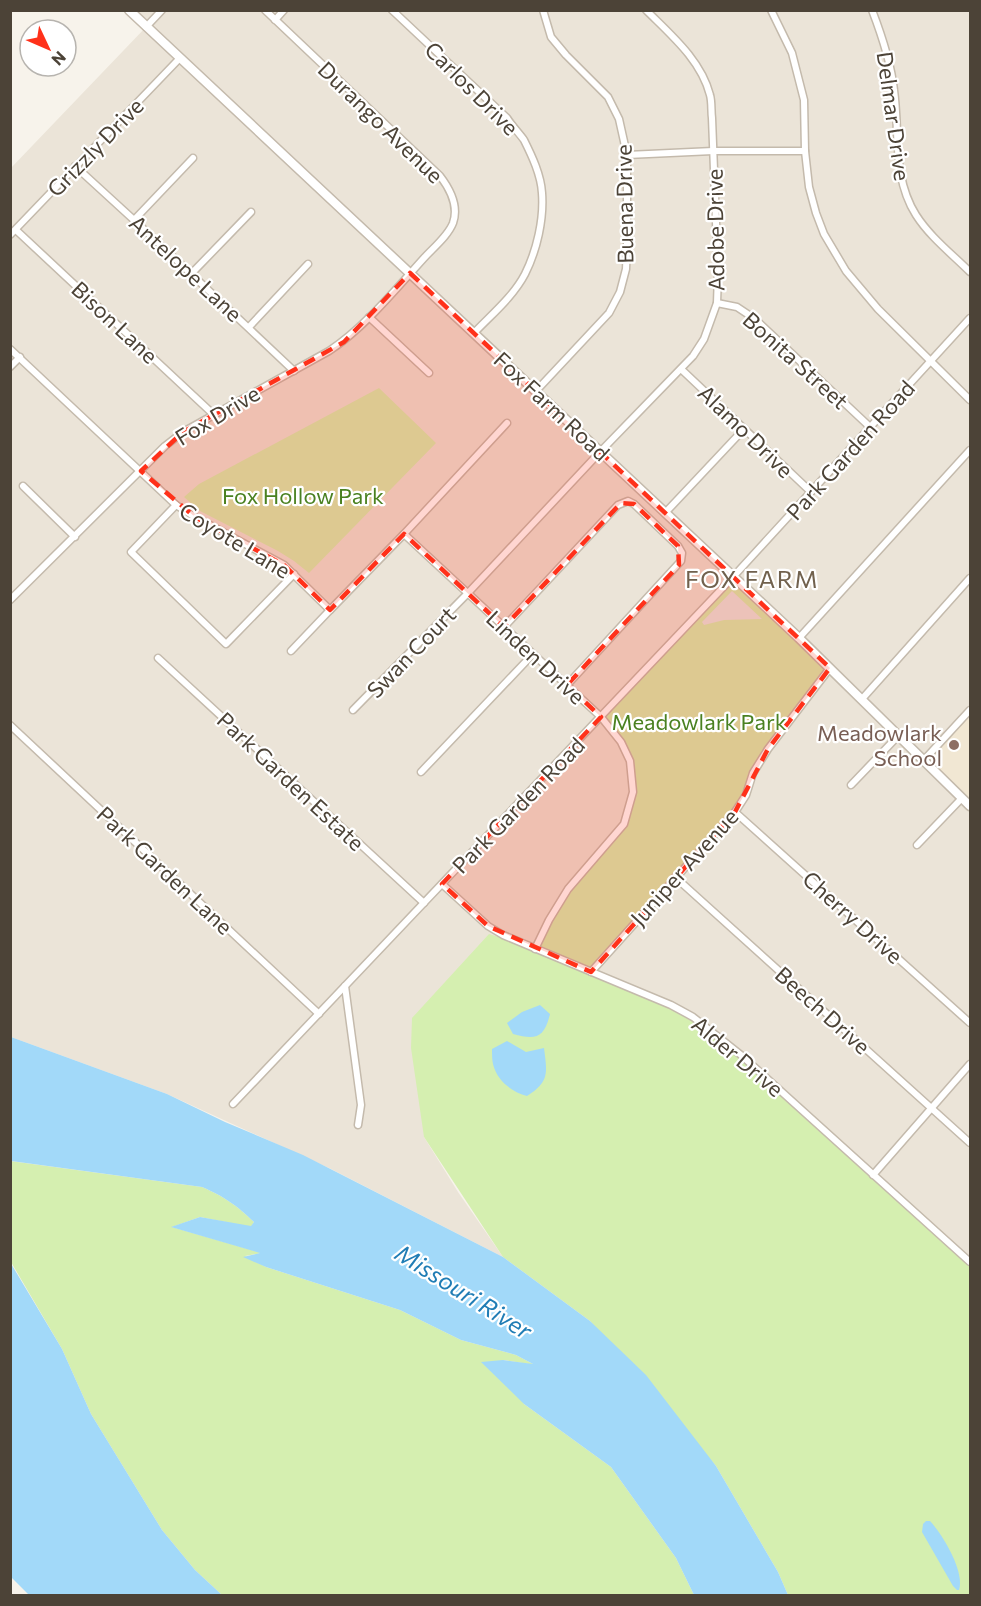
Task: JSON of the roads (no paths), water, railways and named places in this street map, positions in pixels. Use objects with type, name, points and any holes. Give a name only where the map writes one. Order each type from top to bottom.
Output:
[{"type":"street","name":"Fox Farm Road","points":[[129,10],[799,638],[970,806]]},
{"type":"street","points":[[146,27],[162,10]]},
{"type":"street","name":"Durango Avenue","points":[[265,10],[431,168],[448,187],[455,206],[453,223],[444,237],[410,273]]},
{"type":"street","points":[[275,20],[284,10]]},
{"type":"street","name":"Carlos Drive","points":[[392,10],[507,118],[523,139],[535,164],[542,192],[541,218],[536,247],[525,275],[512,293],[474,333]]},
{"type":"street","name":"Buena Drive","points":[[536,391],[609,313],[620,292],[626,269],[627,155],[619,119],[608,97],[551,37],[543,10]]},
{"type":"street","name":"Adobe Drive","points":[[468,593],[693,356],[704,339],[717,303],[718,274],[710,96],[694,61],[678,41],[646,10]]},
{"type":"street","points":[[771,10],[792,53],[804,100],[805,151],[809,187],[824,234],[846,271],[867,297],[970,400]]},
{"type":"street","name":"Delmar Drive","points":[[872,10],[891,74],[900,175],[906,194],[916,215],[932,236],[970,272]]},
{"type":"street","name":"Grizzly Drive","points":[[13,232],[179,59]]},
{"type":"street","points":[[627,155],[713,151],[805,151]]},
{"type":"street","points":[[134,219],[193,158]]},
{"type":"street","name":"Antelope Lane","points":[[75,166],[294,371]]},
{"type":"street","points":[[191,274],[250,212]]},
{"type":"street","name":"Bison Lane","points":[[13,232],[213,414]]},
{"type":"street","points":[[249,327],[308,264]]},
{"type":"street","name":"Fox Drive","points":[[11,599],[165,446],[213,414],[344,342],[410,273]]},
{"type":"street","name":"Bonita Street","points":[[717,303],[737,307],[755,319],[870,427]]},
{"type":"street","points":[[369,317],[429,373]]},
{"type":"street","name":"Park Garden Road","points":[[233,1104],[733,577],[970,318]]},
{"type":"street","name":"Coyote Lane","points":[[10,349],[176,505],[284,566],[330,610]]},
{"type":"street","points":[[10,367],[20,357]]},
{"type":"street","name":"Alamo Drive","points":[[681,369],[811,492]]},
{"type":"street","points":[[291,651],[507,423]]},
{"type":"street","points":[[665,513],[744,429]]},
{"type":"street","points":[[799,638],[970,450]]},
{"type":"street","points":[[23,486],[75,537]]},
{"type":"street","points":[[504,627],[618,505],[624,501],[634,504],[678,546],[682,554],[681,561],[567,685]]},
{"type":"street","points":[[176,505],[130,552],[226,644],[294,574]]},
{"type":"street","name":"Linden Drive","points":[[404,534],[601,717],[621,742],[630,761],[633,792],[624,824],[568,889],[535,949]]},
{"type":"street","points":[[862,699],[970,578]]},
{"type":"street","name":"Swan Court","points":[[354,710],[468,593]]},
{"type":"street","points":[[421,772],[533,654]]},
{"type":"street","name":"Park Garden Estate","points":[[158,658],[424,903]]},
{"type":"street","name":"Juniper Avenue","points":[[591,972],[735,812],[746,795],[753,773],[768,749],[830,668]]},
{"type":"street","points":[[924,760],[970,710]]},
{"type":"street","name":"Park Garden Lane","points":[[10,725],[319,1014]]},
{"type":"street","points":[[851,785],[899,735]]},
{"type":"street","points":[[917,845],[962,798]]},
{"type":"street","name":"Cherry Drive","points":[[735,812],[970,1023]]},
{"type":"street","name":"Beech Drive","points":[[675,877],[970,1143]]},
{"type":"street","name":"Alder Drive","points":[[442,884],[488,926],[503,935],[671,1005],[693,1017],[741,1055],[970,1262]]},
{"type":"street","points":[[345,987],[361,1105],[358,1125]]},
{"type":"street","points":[[873,1175],[970,1064]]},
{"type":"water","points":[[540,1005],[550,1014],[545,1029],[538,1036],[533,1037],[513,1034],[507,1023],[522,1012]]},
{"type":"water","name":"Missouri River","points":[[11,1037],[167,1094],[225,1122],[303,1155],[503,1257],[590,1321],[646,1375],[716,1466],[778,1572],[788,1595],[694,1595],[676,1558],[611,1467],[524,1404],[481,1362],[503,1360],[533,1364],[516,1355],[461,1340],[400,1310],[266,1267],[243,1257],[260,1253],[171,1227],[200,1217],[251,1226],[254,1222],[230,1202],[202,1187],[11,1161]]},
{"type":"water","points":[[507,1041],[526,1052],[544,1048],[545,1076],[540,1086],[527,1096],[506,1085],[495,1070],[492,1049]]},
{"type":"water","points":[[10,1262],[62,1349],[91,1414],[162,1530],[195,1570],[222,1595],[29,1595],[11,1577]]},
{"type":"water","points":[[926,1521],[930,1521],[935,1527],[952,1554],[959,1574],[959,1590],[953,1586],[922,1532]]},
{"type":"place","name":"Meadowlark School","points":[[954,745]]},
{"type":"district","name":"FOX FARM","points":[[752,578]]},
{"type":"park label","name":"Fox Hollow Park","points":[[303,495]]},
{"type":"park label","name":"Meadowlark Park","points":[[699,721]]}]
